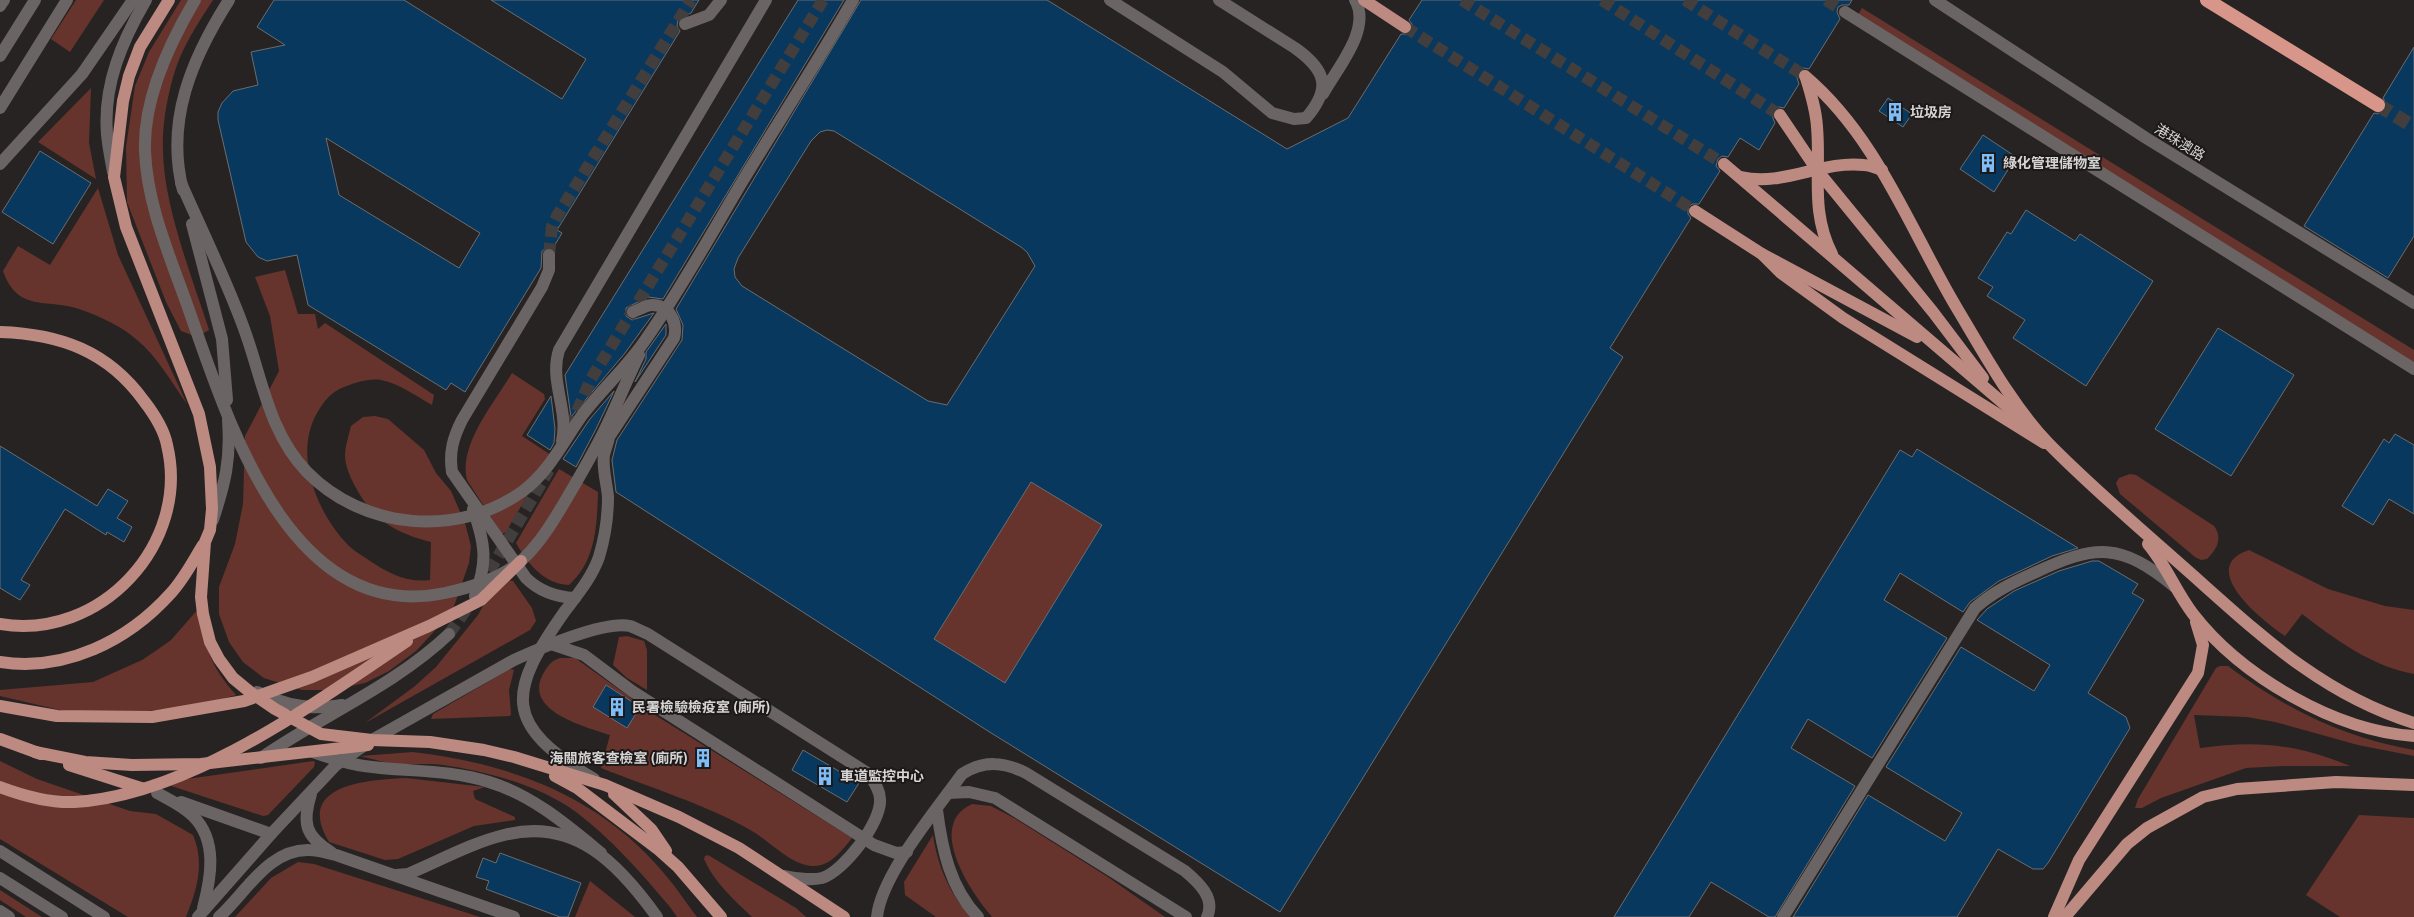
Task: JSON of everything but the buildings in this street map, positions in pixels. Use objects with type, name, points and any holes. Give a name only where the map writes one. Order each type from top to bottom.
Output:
[{"type":"highway","points":[[2207,0],[2378,105]]},
{"type":"main road","points":[[169,0],[140,47],[129,76],[123,101],[114,177],[126,227],[199,414],[210,466],[212,509],[207,536],[202,597],[205,628],[219,659],[242,685],[275,709],[321,734],[367,743]]},
{"type":"main road","points":[[1364,0],[1405,27]]},
{"type":"main road","points":[[1836,260],[1821,228],[1817,170],[1817,128],[1814,100],[1805,76],[1838,106],[1882,170],[1958,311],[2006,386],[2048,442]]},
{"type":"main road","points":[[1780,115],[1817,170],[1933,312],[1952,340],[2002,402]]},
{"type":"main road","points":[[1724,164],[2048,442],[2118,509],[2294,662],[2354,700],[2414,722]]},
{"type":"main road","points":[[1738,177],[1771,180],[1817,170],[1864,165],[1882,170]]},
{"type":"main road","points":[[1695,211],[1762,254],[1939,348]]},
{"type":"main road","points":[[1762,254],[1781,273],[1843,318],[2059,453]]},
{"type":"main road","points":[[0,332],[69,342],[97,356],[130,381],[156,416],[167,444],[171,469],[169,495],[155,547],[136,574],[115,594],[96,608],[54,623],[0,624]]},
{"type":"main road","points":[[2118,509],[2159,557],[2175,588],[2194,615],[2241,662],[2298,700],[2339,718],[2372,729],[2414,736]]},
{"type":"main road","points":[[0,662],[33,664],[66,660],[115,639],[138,623],[171,593],[207,536]]},
{"type":"main road","points":[[0,706],[57,716],[96,718],[152,717],[244,701],[312,677],[430,626],[481,600],[521,561]]},
{"type":"main road","points":[[2054,917],[2079,860],[2198,673],[2203,645],[2194,615]]},
{"type":"main road","points":[[0,787],[31,798],[74,802],[104,798],[154,785],[256,739],[324,697],[430,626]]},
{"type":"main road","points":[[0,739],[99,776],[157,793]]},
{"type":"main road","points":[[35,752],[84,762],[132,765],[201,764],[401,740],[447,744],[484,750],[605,786],[702,828],[783,876],[844,917]]},
{"type":"main road","points":[[534,764],[577,788],[614,815],[678,867]]},
{"type":"main road","points":[[2065,917],[2127,844],[2147,828],[2203,797],[2237,790],[2336,782],[2414,785]]},
{"type":"main road","points":[[605,786],[630,807],[651,829],[712,911],[721,917]]},
{"type":"street","points":[[0,6],[4,0]]},
{"type":"street","points":[[0,56],[35,0]]},
{"type":"street","points":[[0,108],[67,0]]},
{"type":"street","points":[[0,164],[82,74],[133,0]]},
{"type":"street","points":[[114,177],[107,135],[111,82],[124,40],[146,0]]},
{"type":"street","points":[[195,0],[168,53],[148,115],[145,149],[148,177],[157,218],[209,366],[235,430],[273,505],[304,545],[330,568],[355,584],[378,593],[405,597],[430,596],[465,589],[490,579],[521,561],[554,520],[608,424],[645,341],[853,0]]},
{"type":"street","points":[[207,536],[226,480],[229,452],[222,339],[181,183],[177,140],[184,91],[201,48],[229,0]]},
{"type":"street","points":[[685,24],[709,15],[721,0]]},
{"type":"street","points":[[558,455],[564,428],[563,408],[555,373],[555,362],[559,350],[766,0]]},
{"type":"street","points":[[1110,0],[1218,68],[1262,107],[1281,117],[1294,119],[1306,118],[1323,94],[1358,33],[1361,20],[1355,0]]},
{"type":"street","points":[[1219,0],[1307,57],[1322,77],[1323,94]]},
{"type":"street","name":"港珠澳路","points":[[1935,0],[2146,138],[2414,303]]},
{"type":"street","points":[[1845,12],[2414,369]]},
{"type":"street","points":[[181,183],[244,327],[271,413],[285,442],[308,473],[332,492],[350,503],[376,514],[418,522],[447,521],[469,517],[492,508],[525,490],[544,472],[582,416],[645,341]]},
{"type":"street","points":[[549,255],[549,270],[542,287],[462,420],[453,437],[450,457],[452,472],[526,578],[533,585],[551,594],[575,598]]},
{"type":"street","points":[[605,786],[560,758],[530,727],[522,695],[525,676],[538,649],[594,568],[605,537],[608,497],[604,456],[609,437],[674,338],[676,330],[674,320],[666,309],[652,305],[633,312]]},
{"type":"street","points":[[468,493],[484,545],[484,567],[475,596]]},
{"type":"street","points":[[1783,917],[1974,608],[1991,593],[2068,557],[2088,552],[2119,554],[2145,564],[2175,588]]},
{"type":"street","points":[[200,914],[271,834],[341,761],[367,743],[514,660],[538,649],[611,626],[630,626],[657,640],[869,774],[877,788],[880,799],[879,809],[863,838],[839,869],[828,875],[803,880],[783,876]]},
{"type":"street","points":[[261,758],[307,728],[351,704],[424,657],[449,634]]},
{"type":"street","points":[[554,645],[584,655],[632,691],[863,838],[887,850],[907,852]]},
{"type":"street","points":[[242,685],[267,697],[309,708],[328,708],[351,704]]},
{"type":"street","points":[[313,752],[364,766],[455,775],[489,782],[536,803],[561,820],[601,853],[657,917]]},
{"type":"street","points":[[877,917],[884,891],[907,852],[962,774],[972,767],[992,763],[1020,770],[1185,871],[1206,893],[1209,904],[1207,917]]},
{"type":"street","points":[[311,792],[306,809],[308,831],[322,846],[336,855]]},
{"type":"street","points":[[948,793],[970,792],[1002,802],[1186,917]]},
{"type":"street","points":[[157,793],[271,834]]},
{"type":"street","points":[[157,793],[185,809],[194,817],[203,829],[209,845],[212,868],[210,882],[200,914]]},
{"type":"street","points":[[936,810],[948,869],[958,891],[978,917]]},
{"type":"street","points":[[393,875],[408,874],[505,835],[532,832],[554,833],[574,838],[601,853]]},
{"type":"street","points":[[219,917],[272,862],[284,856],[309,850],[336,855],[514,917]]},
{"type":"street","points":[[0,851],[104,917]]},
{"type":"street","points":[[0,878],[62,917]]},
{"type":"street","points":[[0,911],[9,917]]},
{"type":"shaded area","points":[[76,0],[104,0],[70,52],[51,39]]},
{"type":"shaded area","points":[[181,0],[213,0],[191,36],[177,64],[167,102],[163,131],[164,170],[173,216],[209,330],[197,337],[181,331],[166,302],[127,202],[126,147],[135,86],[149,52]]},
{"type":"shaded area","points":[[1862,8],[2414,350],[2414,365],[1856,18]]},
{"type":"shaded area","points":[[91,88],[89,143],[96,179],[38,142]]},
{"type":"shaded area","points":[[1207,161],[1321,231],[1028,705],[914,635]]},
{"type":"shaded area","points":[[98,188],[118,255],[187,404],[158,362],[131,335],[110,322],[79,309],[25,299],[9,284],[3,271],[18,246],[50,265]]},
{"type":"shaded area","points":[[285,270],[298,314],[315,314],[318,329],[325,323],[434,395],[432,405],[395,384],[381,380],[371,380],[357,382],[339,389],[328,397],[322,405],[310,429],[307,447],[308,465],[318,500],[337,532],[353,549],[384,569],[398,576],[413,580],[430,580],[431,542],[397,530],[378,517],[363,499],[350,477],[345,460],[345,452],[351,426],[363,417],[375,416],[388,419],[424,450],[436,473],[451,491],[465,523],[471,546],[469,563],[452,612],[416,651],[389,671],[365,683],[332,690],[302,690],[264,678],[243,662],[229,642],[219,614],[219,587],[235,544],[243,504],[245,436],[279,371],[270,316],[255,277]]},
{"type":"shaded area","points":[[512,373],[544,394],[545,399],[522,436],[551,455],[506,532],[502,534],[467,480],[466,467],[473,438],[488,410]]},
{"type":"shaded area","points":[[559,469],[598,492],[596,530],[590,554],[585,565],[569,585],[560,584],[544,577],[531,565],[516,543]]},
{"type":"shaded area","points":[[2130,474],[2136,475],[2214,526],[2217,530],[2218,543],[2207,559],[2201,560],[2195,557],[2120,494],[2116,483],[2119,478]]},
{"type":"shaded area","points":[[2249,550],[2328,589],[2385,606],[2414,610],[2414,674],[2383,665],[2355,651],[2302,614],[2285,636],[2275,629],[2250,607],[2231,581],[2229,569],[2234,558]]},
{"type":"shaded area","points":[[505,580],[513,581],[532,608],[536,621],[530,630],[365,723],[415,686],[436,667],[478,615],[491,592]]},
{"type":"shaded area","points":[[200,607],[204,634],[214,664],[219,674],[236,695],[201,705],[148,711],[64,711],[0,696],[0,690],[93,682],[142,660],[157,650],[171,640]]},
{"type":"shaded area","points":[[627,636],[644,641],[647,650],[647,690],[627,678],[613,665],[619,637]]},
{"type":"shaded area","points":[[560,658],[575,658],[655,715],[852,838],[836,856],[826,863],[814,866],[806,865],[790,858],[752,831],[734,821],[678,797],[601,768],[610,735],[561,716],[542,699],[539,689],[542,676],[551,663]]},
{"type":"shaded area","points":[[2228,666],[2271,695],[2316,719],[2363,738],[2414,750],[2414,756],[2358,745],[2275,722],[2247,717],[2194,715],[2200,748],[2240,744],[2276,746],[2312,753],[2350,766],[2246,768],[2161,798],[2142,808],[2135,808],[2138,799],[2216,668]]},
{"type":"shaded area","points":[[510,669],[514,670],[509,690],[510,716],[431,719],[433,714]]},
{"type":"shaded area","points":[[413,752],[487,766],[523,777],[556,790],[588,808],[618,829],[646,854],[672,883],[697,917],[677,917],[637,869],[602,833],[562,803],[530,787],[477,771],[438,764],[391,763],[360,756]]},
{"type":"shaded area","points":[[0,761],[37,779],[130,811],[156,814],[193,835],[197,845],[199,866],[196,887],[186,917],[128,917],[0,839]]},
{"type":"shaded area","points":[[315,762],[314,767],[268,815],[263,816],[150,779],[187,779]]},
{"type":"shaded area","points":[[406,778],[485,787],[473,791],[475,799],[515,817],[515,820],[474,826],[398,859],[385,860],[329,842],[321,823],[321,808],[328,797],[340,789],[356,784]]},
{"type":"shaded area","points":[[972,804],[991,806],[1014,818],[1108,877],[1165,917],[992,917],[973,892],[964,876],[956,859],[952,843],[952,827],[959,814]]},
{"type":"shaded area","points":[[2359,815],[2414,818],[2414,917],[2340,917],[2306,895]]},
{"type":"shaded area","points":[[933,835],[941,868],[950,889],[970,917],[936,917],[905,895],[904,882]]},
{"type":"shaded area","points":[[708,855],[796,908],[806,917],[752,917],[713,875],[704,859]]},
{"type":"shaded area","points":[[298,862],[314,864],[480,917],[235,917],[271,878]]},
{"type":"shaded area","points":[[590,881],[635,917],[575,917]]},
{"type":"shaded area","points":[[0,890],[42,917],[26,917],[0,900]]},
{"type":"tunnel","points":[[549,255],[552,226],[557,216],[691,0]]},
{"type":"tunnel","points":[[570,428],[591,379],[823,0]]},
{"type":"tunnel","points":[[1462,0],[1724,164]]},
{"type":"tunnel","points":[[1602,0],[1780,115]]},
{"type":"tunnel","points":[[1685,0],[1805,76]]},
{"type":"tunnel","points":[[1826,0],[1845,12]]},
{"type":"tunnel","points":[[1405,27],[1695,211]]},
{"type":"tunnel","points":[[2378,105],[2414,127]]},
{"type":"tunnel","points":[[480,587],[549,470]]},
{"type":"tunnel","points":[[449,634],[470,604]]},
{"type":"place","name":"垃圾房","points":[[1895,112]]},
{"type":"place","name":"綠化管理儲物室","points":[[1988,163]]},
{"type":"place","name":"民署檢驗檢疫室 (廁所)","points":[[617,707]]},
{"type":"place","name":"海關旅客查檢室 (廁所)","points":[[703,758]]},
{"type":"place","name":"車道監控中心","points":[[825,776]]}]
